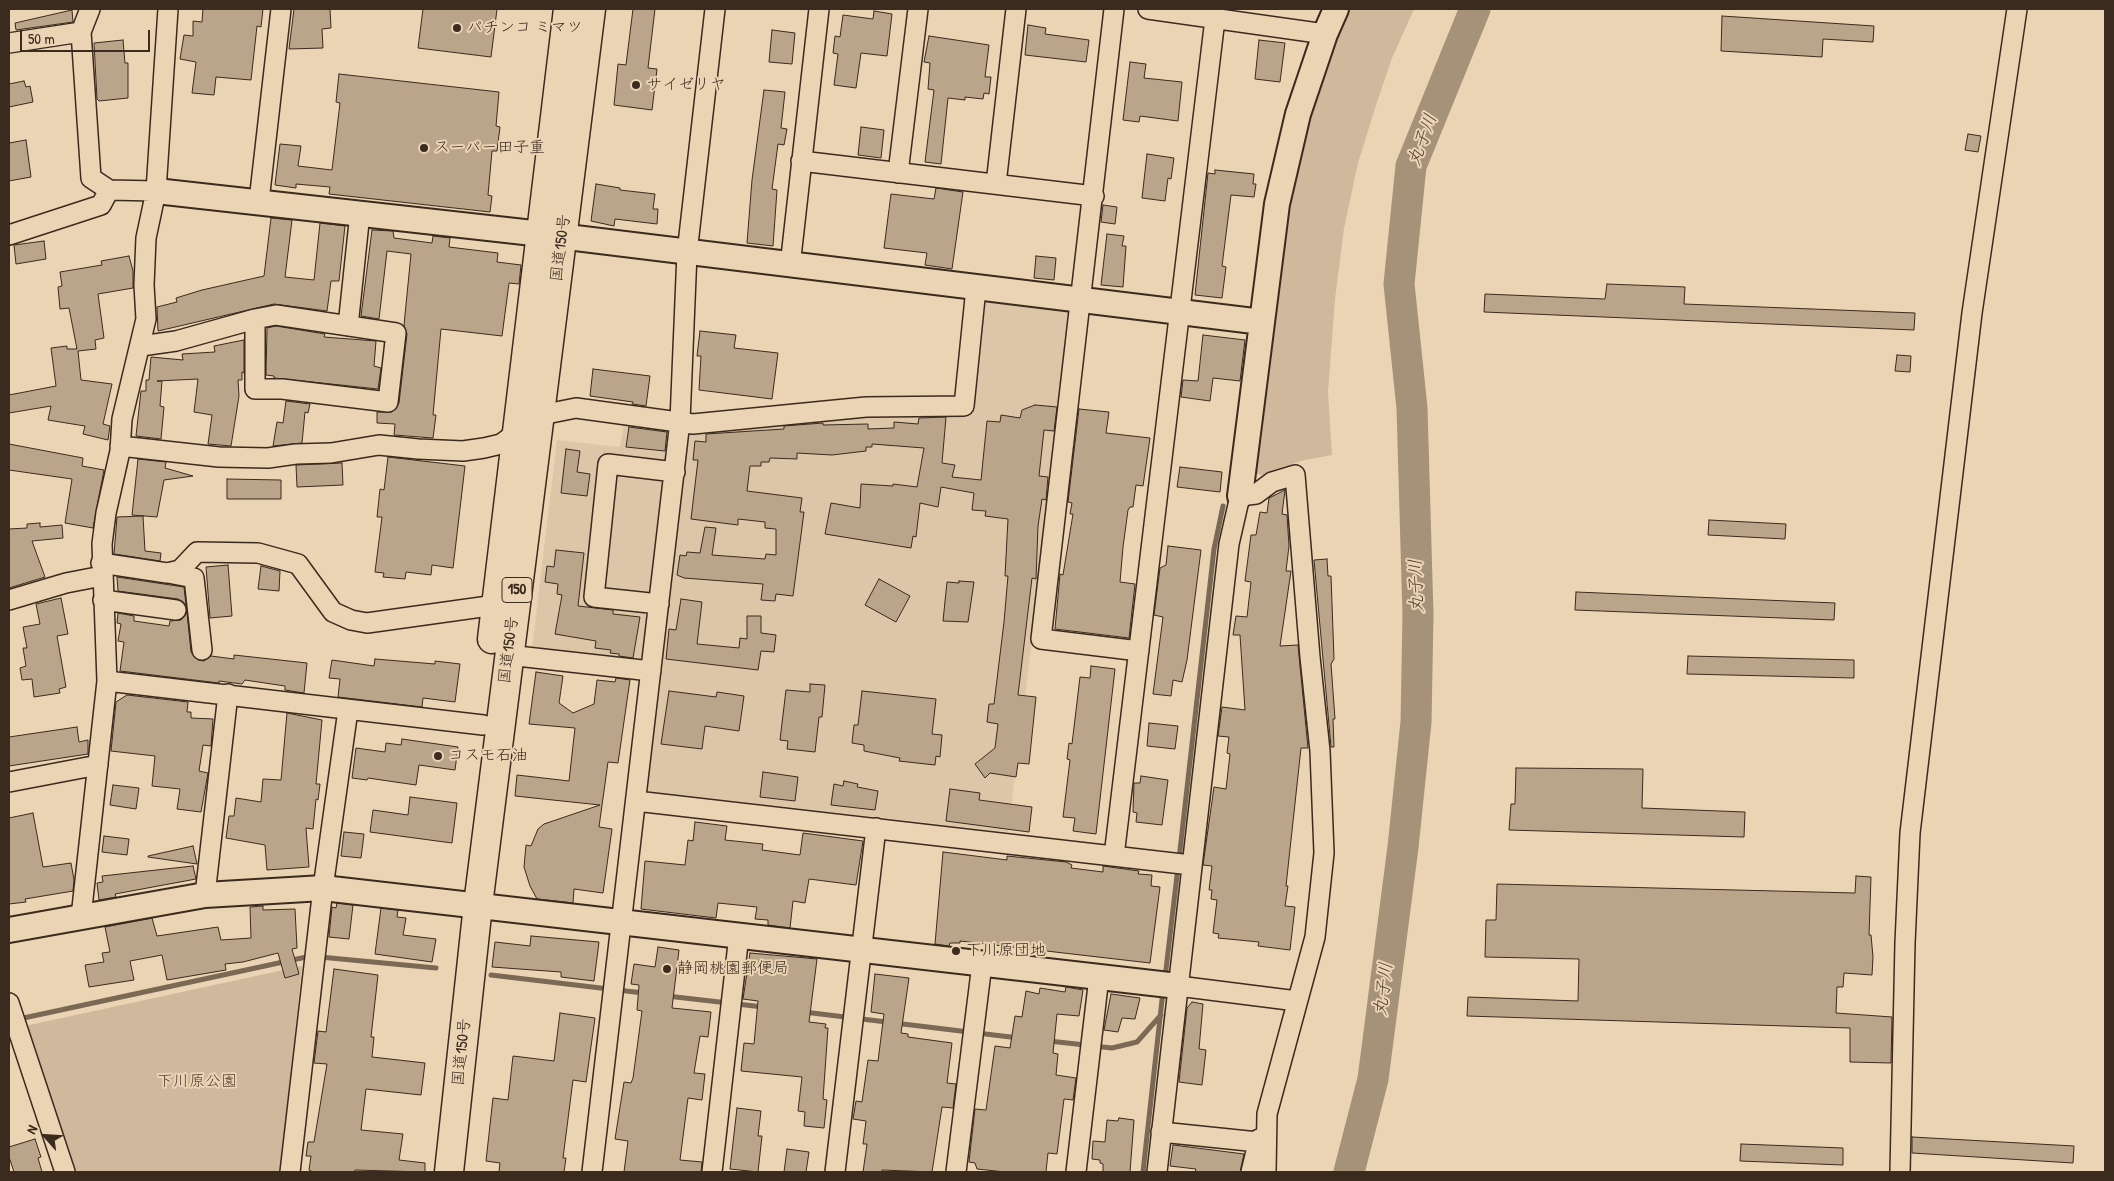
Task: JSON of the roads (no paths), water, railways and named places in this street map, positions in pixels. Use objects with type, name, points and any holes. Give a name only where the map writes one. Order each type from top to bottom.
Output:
[{"type":"highway","name":"国道150号","points":[[431,1172],[469,904],[508,655],[541,415],[568,9]]},
{"type":"highway","name":"国道150号","points":[[449,1172],[483,725],[516,432],[591,9]]},
{"type":"street","points":[[90,9],[81,32],[89,170],[95,183],[109,190],[156,191],[259,201],[1262,322]]},
{"type":"street","points":[[81,916],[107,681],[101,570],[106,513],[120,446],[122,420],[146,319],[144,285],[146,238],[156,191],[168,9]]},
{"type":"street","points":[[259,201],[281,9]]},
{"type":"street","points":[[592,1172],[675,472],[680,421],[687,253],[715,9]]},
{"type":"street","points":[[790,266],[819,9]]},
{"type":"street","points":[[898,173],[918,9]]},
{"type":"street","points":[[996,184],[1016,9]]},
{"type":"street","points":[[1114,9],[1082,300],[1041,639],[1139,650]]},
{"type":"street","points":[[1148,9],[1324,34]]},
{"type":"street","points":[[1157,1172],[1229,544],[1240,496],[1277,204],[1298,114],[1324,34],[1336,9]]},
{"type":"street","points":[[1900,1172],[1905,943],[1910,833],[1972,313],[2017,9]]},
{"type":"street","points":[[1114,856],[1215,19]]},
{"type":"street","points":[[9,43],[81,32]]},
{"type":"street","points":[[801,161],[1094,196]]},
{"type":"street","points":[[9,234],[101,205],[109,190]]},
{"type":"street","points":[[348,326],[360,213]]},
{"type":"street","points":[[541,415],[576,408],[693,424],[866,407],[964,406],[976,288]]},
{"type":"street","points":[[141,346],[176,341],[255,319],[276,315],[396,334],[388,402],[282,389],[255,389],[255,319]]},
{"type":"street","points":[[120,446],[219,457],[268,458],[296,454],[331,454],[379,445],[418,449],[484,448],[501,444],[516,432]]},
{"type":"street","points":[[659,604],[594,596],[608,464],[675,472]]},
{"type":"street","points":[[1240,496],[1256,494],[1272,482],[1295,475],[1320,751],[1324,853],[1315,937],[1251,1172]]},
{"type":"street","points":[[167,573],[180,570],[197,552],[258,553],[282,559],[298,564],[333,612],[351,620],[367,623],[496,605]]},
{"type":"street","points":[[9,600],[66,583],[101,570],[167,573],[194,578],[202,650]]},
{"type":"street","points":[[103,600],[176,610]]},
{"type":"street","points":[[508,655],[651,670]]},
{"type":"street","points":[[107,681],[483,725]]},
{"type":"street","points":[[205,895],[228,694]]},
{"type":"street","points":[[290,1172],[323,888],[348,710]]},
{"type":"street","points":[[9,782],[98,765]]},
{"type":"street","points":[[636,801],[1191,865]]},
{"type":"street","points":[[835,1172],[860,949],[876,828]]},
{"type":"street","points":[[9,930],[205,895],[323,888],[623,921],[1297,1001]]},
{"type":"street","points":[[712,1172],[739,935]]},
{"type":"street","points":[[956,1172],[982,964]]},
{"type":"street","points":[[1076,1172],[1098,977]]},
{"type":"street","points":[[9,1003],[65,1172]]},
{"type":"street","points":[[1266,1114],[1266,1172]]},
{"type":"street","points":[[1161,1132],[1258,1142]]},
{"type":"waterway","name":"丸子川","points":[[1349,1172],[1373,1079],[1403,847],[1416,722],[1418,615],[1412,408],[1399,284],[1411,166],[1475,9]]},
{"type":"waterway","points":[[1179,859],[1214,549],[1223,506]]},
{"type":"waterway","points":[[1165,978],[1178,867]]},
{"type":"waterway","points":[[19,1019],[311,956]]},
{"type":"waterway","points":[[320,957],[436,968]]},
{"type":"waterway","points":[[491,975],[609,989]]},
{"type":"waterway","points":[[617,990],[644,993]]},
{"type":"waterway","points":[[1143,1172],[1163,991]]},
{"type":"waterway","points":[[667,996],[763,1007]]},
{"type":"waterway","points":[[804,1012],[969,1032]]},
{"type":"waterway","points":[[1049,1041],[1112,1048],[1137,1042],[1161,1015]]},
{"type":"waterway","points":[[977,1033],[1019,1038]]},
{"type":"place","name":"パチンコ ミマツ","points":[[457,28]]},
{"type":"place","name":"サイゼリヤ","points":[[636,85]]},
{"type":"place","name":"スーパー田子重","points":[[424,148]]},
{"type":"place","name":"コスモ石油","points":[[438,756]]},
{"type":"place","name":"下川原団地","points":[[956,951]]},
{"type":"place","name":"静岡桃園郵便局","points":[[667,969]]},
{"type":"park label","name":"下川原公園","points":[[197,1082]]}]
